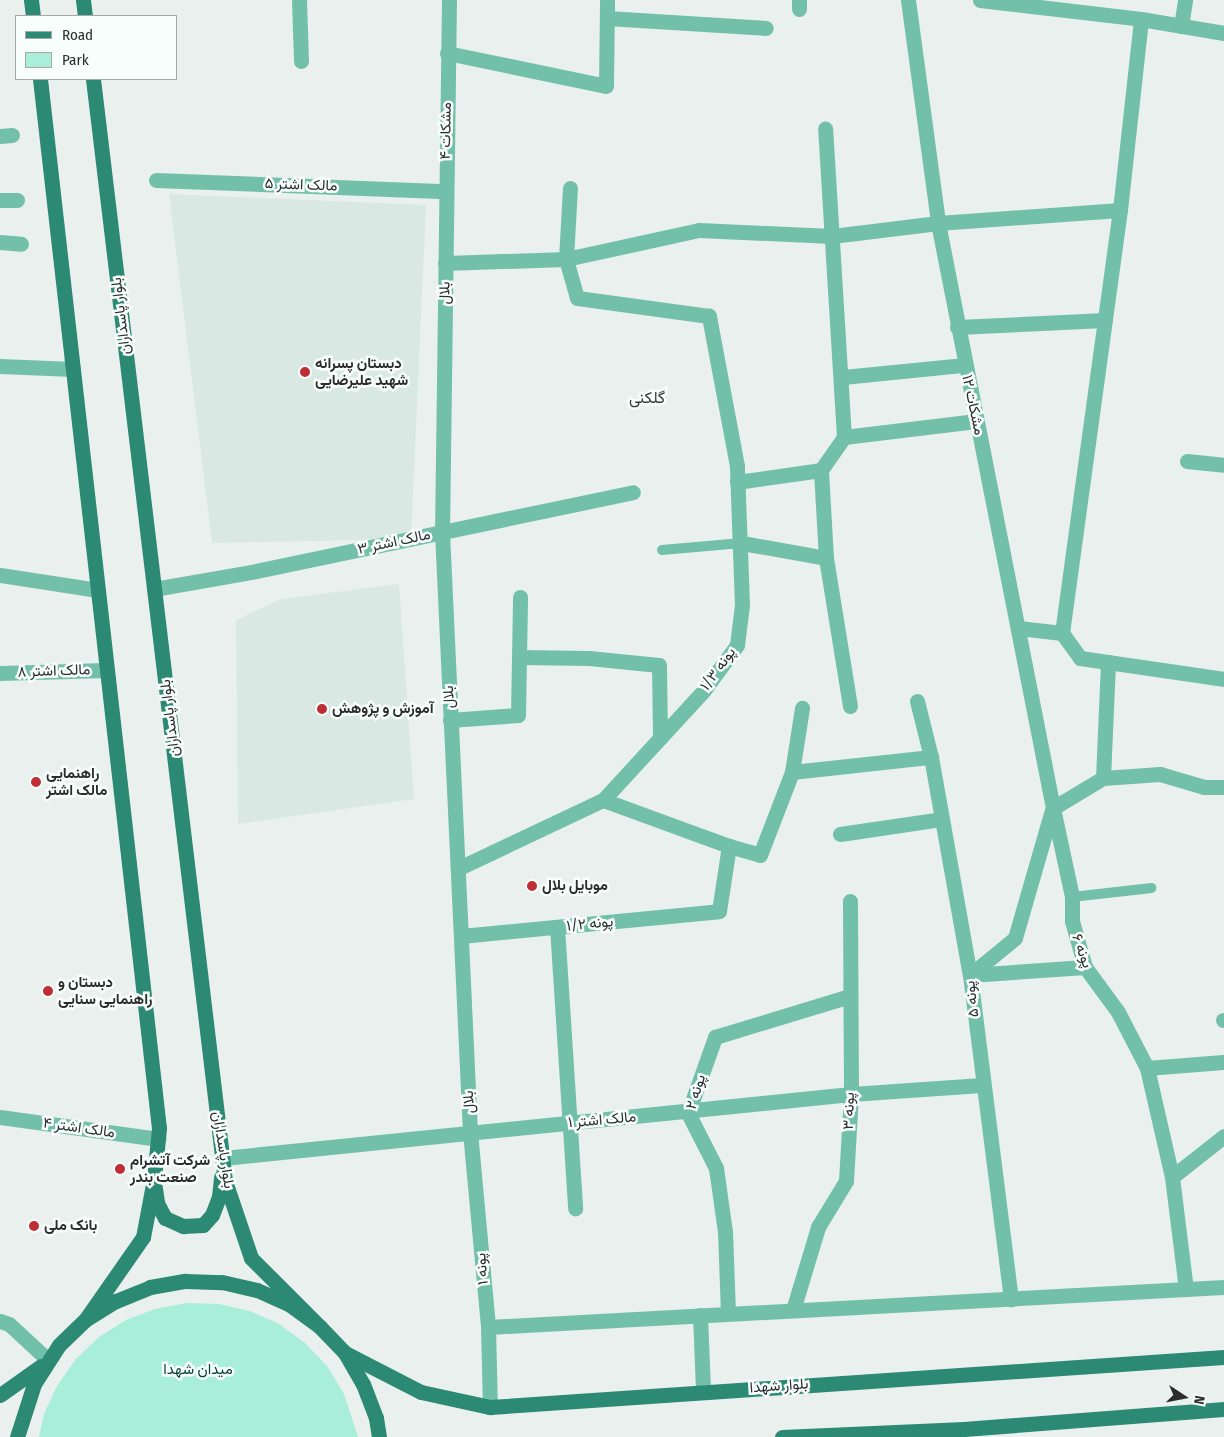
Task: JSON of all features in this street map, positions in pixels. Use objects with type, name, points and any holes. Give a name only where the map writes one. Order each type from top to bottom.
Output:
[{"type":"main road","points":[[31,0],[33,15]]},
{"type":"main road","points":[[83,0],[85,15]]},
{"type":"main road","points":[[0,1395],[48,1360],[85,1320],[143,1237],[154,1179],[158,1139],[40,80]]},
{"type":"main road","name":"بلوار پاسداران","points":[[93,80],[226,1181],[251,1258],[320,1327]]},
{"type":"main road","points":[[154,1179],[157,1203],[165,1218],[183,1226],[203,1225],[212,1215],[220,1197],[223,1158]]},
{"type":"main road","points":[[85,1320],[116,1300],[150,1287],[185,1281],[222,1282],[274,1298],[320,1327],[345,1353],[364,1384],[376,1418],[380,1437]]},
{"type":"main road","name":"بلوار شهدا","points":[[345,1353],[421,1392],[490,1407],[1224,1357]]},
{"type":"main road","points":[[17,1437],[24,1408],[48,1360]]},
{"type":"main road","points":[[782,1437],[964,1433],[1224,1409]]},
{"type":"street","points":[[299,0],[301,61]]},
{"type":"street","name":"مشکات ۴","points":[[445,263],[449,0]]},
{"type":"street","points":[[447,52],[606,86],[607,0]]},
{"type":"street","name":"مشکات ۱۲","points":[[908,0],[938,223],[964,365],[1053,808]]},
{"type":"street","points":[[980,0],[1097,8],[1141,19],[1224,34]]},
{"type":"street","points":[[1181,26],[1185,0]]},
{"type":"street","points":[[606,18],[766,28]]},
{"type":"street","points":[[1141,19],[1120,210],[1062,633],[1080,658],[1224,679]]},
{"type":"street","points":[[825,128],[843,377],[844,437],[821,470],[826,558],[850,706]]},
{"type":"street","name":"مالک اشتر ۵","points":[[156,180],[446,191]]},
{"type":"street","points":[[566,259],[570,188]]},
{"type":"street","points":[[0,200],[17,200]]},
{"type":"street","points":[[445,263],[566,259],[699,230],[832,236],[938,223],[1120,210]]},
{"type":"street","points":[[0,242],[21,244]]},
{"type":"street","name":"پونه ۱/۳","points":[[459,868],[602,800],[704,690],[736,645],[742,605],[742,543],[738,482],[709,316],[577,298],[566,259]]},
{"type":"street","name":"بلال","points":[[445,263],[442,532],[470,1132]]},
{"type":"street","points":[[957,327],[1105,320]]},
{"type":"street","points":[[843,377],[964,365]]},
{"type":"street","points":[[0,366],[73,370]]},
{"type":"street","points":[[844,437],[976,421]]},
{"type":"street","points":[[1187,461],[1224,465]]},
{"type":"street","points":[[738,482],[821,470]]},
{"type":"street","name":"مالک اشتر ۳","points":[[154,588],[252,572],[632,492]]},
{"type":"street","points":[[742,543],[826,558]]},
{"type":"street","points":[[0,575],[98,590]]},
{"type":"street","points":[[450,720],[518,715],[520,597]]},
{"type":"street","points":[[1018,628],[1062,633]]},
{"type":"street","points":[[519,657],[589,658],[659,665],[660,738]]},
{"type":"street","points":[[1103,778],[1108,662]]},
{"type":"street","name":"مالک اشتر ۸","points":[[0,673],[107,670]]},
{"type":"street","name":"پونه ۵","points":[[917,701],[931,757],[940,819],[970,975],[982,1085],[1012,1300]]},
{"type":"street","points":[[602,800],[729,846],[760,855],[792,772],[802,708]]},
{"type":"street","points":[[792,772],[931,757]]},
{"type":"street","points":[[970,975],[1015,938],[1053,808],[1103,778],[1160,774],[1204,787],[1224,787]]},
{"type":"street","name":"پونه ۶","points":[[1053,808],[1072,897],[1072,921],[1085,967],[1118,1012],[1147,1068],[1172,1177],[1186,1289]]},
{"type":"street","points":[[840,834],[940,819]]},
{"type":"street","name":"پونه ۱/۲","points":[[461,936],[719,911],[729,846]]},
{"type":"street","name":"پونه ۳","points":[[793,1310],[818,1227],[846,1181],[851,1094],[850,901]]},
{"type":"street","points":[[557,927],[572,1123],[575,1208]]},
{"type":"street","points":[[970,975],[1085,967]]},
{"type":"street","name":"پونه ۲","points":[[728,1313],[725,1232],[716,1168],[688,1113],[715,1037],[850,996]]},
{"type":"street","points":[[1147,1068],[1224,1062]]},
{"type":"street","name":"مالک اشتر ۱","points":[[223,1158],[470,1132],[688,1113],[851,1094],[982,1085]]},
{"type":"street","name":"مالک اشتر ۴","points":[[0,1117],[158,1139]]},
{"type":"street","name":"پونه ۱","points":[[470,1132],[488,1327],[490,1407]]},
{"type":"street","points":[[1172,1177],[1224,1136]]},
{"type":"street","points":[[488,1327],[1224,1287]]},
{"type":"street","points":[[700,1315],[703,1391]]},
{"type":"street","points":[[0,1321],[9,1324],[48,1360]]},
{"type":"lane","points":[[662,550],[742,543]]},
{"type":"lane","points":[[1072,897],[1151,888]]},
{"type":"shaded area","name":"دبستان پسرانه شهید علیرضایی","points":[[169,194],[426,205],[411,539],[212,543]]},
{"type":"shaded area","name":"آموزش و پژوهش","points":[[399,584],[414,799],[238,824],[236,620],[281,599]]},
{"type":"green space","name":"میدان شهدا","points":[[187,1303],[219,1304],[250,1311],[279,1324],[305,1343],[327,1366],[344,1394],[358,1437],[39,1437],[44,1414],[57,1386],[76,1359],[99,1337],[126,1320],[155,1309]]},
{"type":"place","name":"دبستان پسرانه شهید علیرضایی","points":[[305,372]]},
{"type":"place","name":"آموزش و پژوهش","points":[[322,709]]},
{"type":"place","name":"راهنمایی مالک اشتر","points":[[36,782]]},
{"type":"place","name":"موبایل بلال","points":[[532,886]]},
{"type":"place","name":"دبستان و راهنمایی سنایی","points":[[48,991]]},
{"type":"place","name":"شرکت آتشرام صنعت بندر","points":[[120,1169]]},
{"type":"place","name":"بانک ملی","points":[[34,1226]]},
{"type":"district","name":"گلکنی","points":[[647,398]]}]
